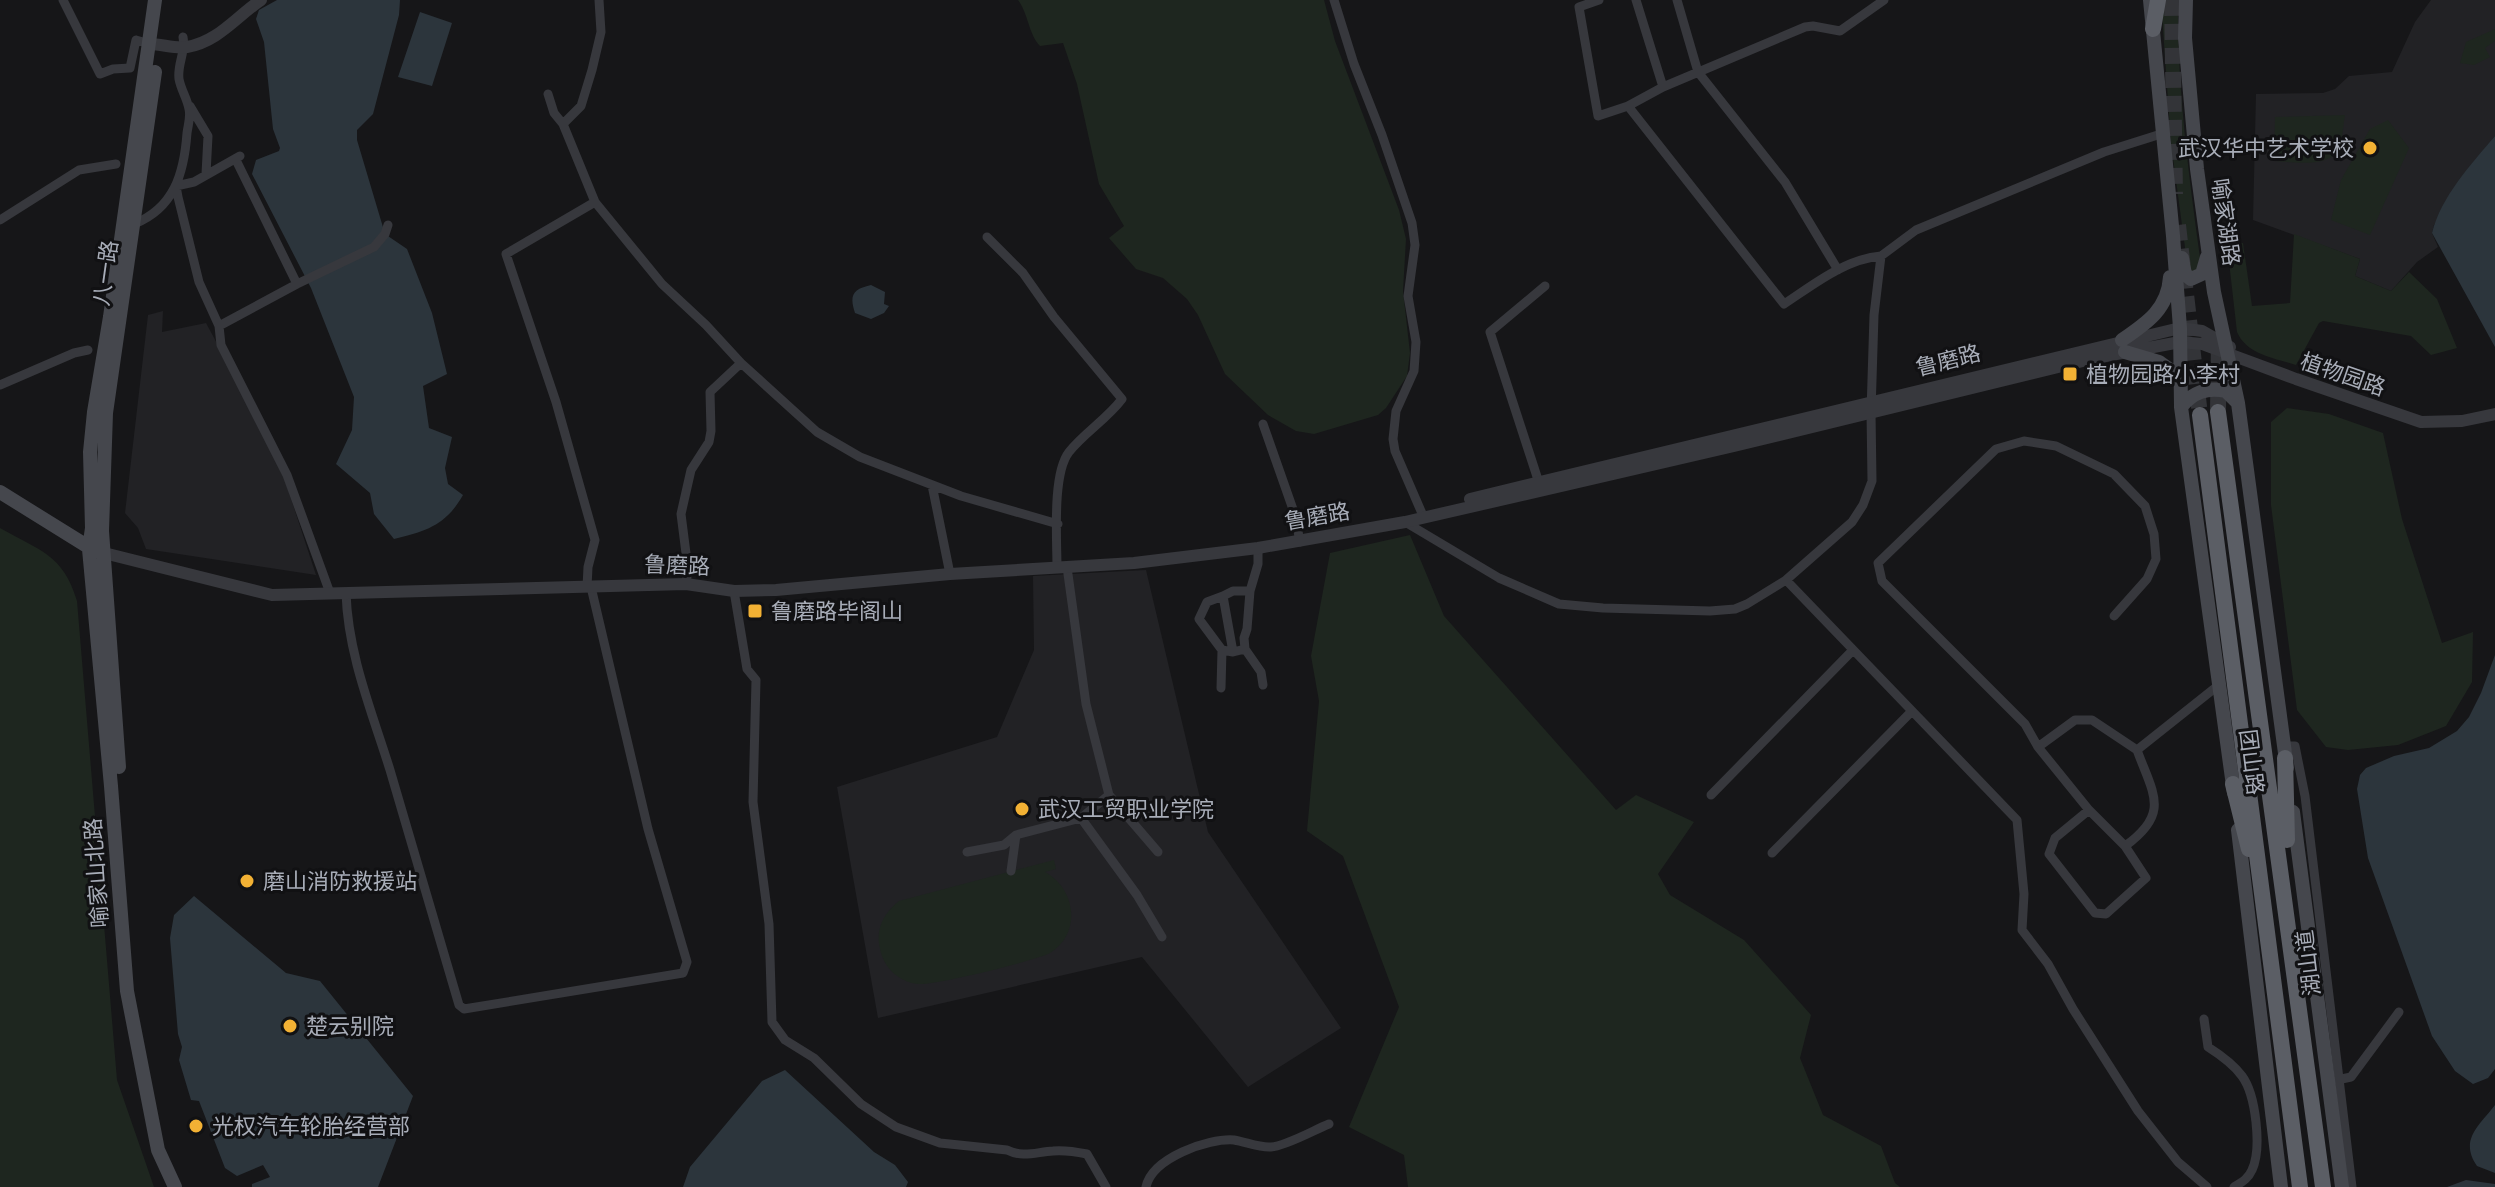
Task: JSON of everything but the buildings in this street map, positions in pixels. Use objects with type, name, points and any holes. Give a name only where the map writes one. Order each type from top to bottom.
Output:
[{"type":"highway","points":[[2153,29],[2158,0]]},
{"type":"highway","name":"团山路","points":[[2218,412],[2323,1187]]},
{"type":"highway","name":"团山路","points":[[2200,415],[2300,1187]]},
{"type":"highway","points":[[2285,752],[2286,830],[2297,917],[2290,927]]},
{"type":"highway","points":[[2233,784],[2268,925]]},
{"type":"main road","name":"八一路","points":[[155,0],[157,22]]},
{"type":"main road","name":"八一路","points":[[89,549],[92,528],[90,452],[94,412],[157,22],[165,0]]},
{"type":"main road","points":[[2150,0],[2180,335]]},
{"type":"main road","name":"喻家湖路","points":[[2186,0],[2185,38],[2208,253],[2226,349]]},
{"type":"main road","name":"八一路","points":[[104,553],[102,514],[106,413],[134,224],[154,44]]},
{"type":"main road","points":[[2173,236],[2180,242],[2188,278],[2195,279],[2202,274],[2208,253]]},
{"type":"main road","points":[[2173,236],[2168,243],[2170,270],[2167,299],[2124,346],[2159,362],[2180,377]]},
{"type":"main road","name":"团山路","points":[[2180,335],[2181,407],[2233,784],[2281,1187]]},
{"type":"main road","name":"团山路","points":[[2226,349],[2238,403],[2285,752],[2335,1081],[2342,1187]]},
{"type":"main road","points":[[2181,407],[2193,394],[2208,389],[2226,391],[2238,403]]},
{"type":"main road","name":"鲁磨路","points":[[0,492],[89,549],[104,553]]},
{"type":"main road","name":"喻家山北路","points":[[89,549],[127,991],[158,1150],[175,1187]]},
{"type":"main road","name":"喻家山北路","points":[[104,553],[136,989],[166,1148],[185,1187]]},
{"type":"street","points":[[63,0],[100,74],[130,68],[136,40],[154,44],[184,42],[220,33],[261,0]]},
{"type":"street","points":[[563,124],[581,106],[592,70],[601,32],[599,0]]},
{"type":"street","points":[[1334,0],[1349,52],[1412,223],[1415,245],[1408,296],[1416,342],[1414,371],[1396,411],[1393,439],[1395,451],[1423,514]]},
{"type":"street","points":[[1599,0],[1579,7],[1598,116],[1628,106],[1663,87],[1805,27],[1840,31],[1884,0]]},
{"type":"street","points":[[1636,0],[1663,87]]},
{"type":"street","points":[[1677,0],[1698,72],[1785,182],[1838,270]]},
{"type":"street","points":[[184,42],[179,77],[183,95],[208,136],[206,174]]},
{"type":"street","points":[[548,94],[595,202],[662,284],[741,363],[817,432],[860,457],[932,485],[1058,524]]},
{"type":"street","points":[[134,224],[163,206],[176,186],[186,145],[189,104]]},
{"type":"street","points":[[1628,106],[1784,304],[1838,270],[1862,259],[1881,256],[1916,230],[2104,152],[2161,134]]},
{"type":"street","points":[[176,186],[194,182],[238,158],[297,284]]},
{"type":"street","points":[[0,220],[79,170],[116,164]]},
{"type":"street","points":[[176,186],[199,282],[219,326],[221,345],[287,475],[330,593]]},
{"type":"street","points":[[346,593],[347,623],[363,688],[459,1005],[464,1009],[683,973],[687,962],[648,829],[589,587],[588,567],[595,540],[556,402],[506,254],[595,202]]},
{"type":"street","points":[[219,326],[374,247],[388,225]]},
{"type":"street","points":[[987,237],[1023,273],[1054,317],[1122,399],[1069,452],[1061,474],[1058,524],[1062,567],[1086,704],[1109,795],[1158,852]]},
{"type":"street","points":[[1405,522],[1499,578],[1559,604],[1603,608],[1735,609],[1786,580],[1852,522],[1863,505],[1872,481],[1874,315],[1881,256]]},
{"type":"street","points":[[1540,486],[1490,332],[1545,286]]},
{"type":"street","name":"鲁磨路","points":[[1371,528],[2180,335]]},
{"type":"street","name":"植物园路","points":[[2180,335],[2226,349],[2250,362],[2421,422],[2452,422],[2495,414]]},
{"type":"street","points":[[0,385],[88,350]]},
{"type":"street","points":[[686,584],[688,569],[681,514],[691,470],[709,442],[710,392],[741,363]]},
{"type":"street","points":[[1263,424],[1295,515],[1300,542]]},
{"type":"street","points":[[2089,810],[2055,838],[2049,854],[2095,913],[2106,914],[2146,878],[2125,846],[2089,810],[2038,747],[2025,724],[1882,581],[1878,563],[1996,449],[2024,441],[2056,446],[2114,474],[2145,506],[2154,534],[2156,559],[2147,579],[2114,616]]},
{"type":"street","points":[[932,485],[950,574]]},
{"type":"street","name":"鲁磨路","points":[[104,553],[272,595],[686,584],[734,591],[776,590],[1258,548],[1405,522],[1423,514]]},
{"type":"street","points":[[1258,548],[1258,564],[1250,591],[1245,649],[1261,672],[1263,685]]},
{"type":"street","points":[[1786,580],[2017,820],[2024,894],[2022,930],[2048,964],[2138,1111],[2178,1162],[2207,1187]]},
{"type":"street","points":[[734,591],[747,669],[756,680],[753,802],[769,924],[771,1014],[777,1031],[785,1040],[814,1058],[861,1104],[896,1127],[940,1143],[1007,1150],[1014,1154],[1052,1151],[1087,1154],[1106,1187]]},
{"type":"street","points":[[1221,688],[1222,650],[1199,619],[1207,602],[1233,591],[1250,591]]},
{"type":"street","points":[[1223,596],[1233,652]]},
{"type":"street","points":[[1222,650],[1233,652],[1245,649]]},
{"type":"street","points":[[1711,795],[1853,650]]},
{"type":"street","points":[[2137,750],[2220,684]]},
{"type":"street","points":[[1772,853],[1912,711]]},
{"type":"street","points":[[2038,747],[2075,720],[2092,720],[2137,750],[2156,805],[2149,823],[2125,846]]},
{"type":"street","points":[[967,852],[1004,845],[1016,835],[1081,818],[1109,795]]},
{"type":"street","points":[[1081,818],[1137,895],[1162,937]]},
{"type":"street","points":[[1011,871],[1016,835]]},
{"type":"street","points":[[2352,1187],[2335,1081],[2351,1077],[2399,1012]]},
{"type":"street","points":[[2204,1019],[2208,1047],[2243,1077],[2255,1117],[2257,1153],[2253,1170],[2246,1180],[2234,1187]]},
{"type":"street","points":[[1146,1187],[1153,1170],[1164,1161],[1195,1147],[1231,1140],[1272,1147],[1329,1124]]},
{"type":"shaded area","points":[[277,0],[400,0],[399,15],[373,114],[357,130],[357,140],[385,234],[407,249],[432,313],[447,374],[423,386],[429,428],[452,437],[445,468],[448,484],[463,495],[442,520],[416,533],[394,539],[374,514],[370,493],[336,464],[352,430],[354,397],[311,288],[252,174],[256,160],[280,148],[273,129],[264,42],[256,19],[259,10]]},
{"type":"shaded area","points":[[1018,0],[1324,0],[1335,41],[1399,210],[1406,239],[1403,291],[1410,353],[1407,376],[1386,408],[1378,415],[1314,434],[1296,431],[1268,415],[1225,374],[1198,315],[1187,299],[1163,278],[1136,269],[1109,238],[1124,226],[1099,184],[1077,84],[1063,43],[1040,46]]},
{"type":"shaded area","points":[[2161,0],[2178,0],[2182,100],[2201,265],[2196,272],[2188,270],[2171,143]]},
{"type":"shaded area","name":"武汉华中艺术学校","points":[[2431,0],[2495,0],[2495,136],[2470,166],[2434,225],[2432,233],[2438,247],[2417,262],[2391,291],[2355,276],[2360,259],[2253,220],[2256,94],[2323,93],[2335,89],[2349,76],[2392,72],[2415,22]]},
{"type":"shaded area","points":[[420,12],[452,23],[432,86],[398,77]]},
{"type":"shaded area","points":[[2495,29],[2495,41],[2485,48],[2490,57],[2474,65],[2460,63],[2466,42]]},
{"type":"shaded area","points":[[2345,115],[2339,147],[2328,159],[2311,163],[2274,161],[2275,117]]},
{"type":"shaded area","points":[[2388,120],[2409,148],[2370,235],[2331,220],[2341,180],[2370,129]]},
{"type":"shaded area","points":[[2495,136],[2495,347],[2432,233],[2450,194]]},
{"type":"shaded area","points":[[2294,234],[2360,259],[2355,276],[2391,291],[2409,272],[2437,299],[2457,348],[2431,355],[2411,336],[2323,321],[2296,365],[2247,346],[2237,332],[2227,244],[2243,243],[2252,306],[2290,303]]},
{"type":"shaded area","points":[[871,285],[885,292],[884,304],[889,306],[884,313],[871,319],[855,313],[852,302],[856,291]]},
{"type":"shaded area","points":[[163,311],[162,332],[206,323],[276,453],[316,575],[146,549],[138,528],[125,513],[148,315]]},
{"type":"shaded area","points":[[2287,408],[2329,414],[2383,433],[2402,519],[2442,643],[2473,632],[2472,682],[2446,726],[2398,745],[2348,750],[2326,747],[2297,710],[2271,505],[2271,422]]},
{"type":"shaded area","points":[[0,528],[57,563],[65,573],[77,601],[117,1080],[154,1187],[0,1187]]},
{"type":"shaded area","points":[[1410,535],[1444,616],[1616,810],[1636,795],[1694,822],[1658,874],[1670,895],[1744,940],[1811,1015],[1800,1058],[1823,1115],[1881,1146],[1895,1183],[1900,1187],[1408,1187],[1404,1155],[1349,1127],[1399,1007],[1343,856],[1307,831],[1319,701],[1311,656],[1330,553]]},
{"type":"shaded area","name":"武汉工贸职业学院","points":[[1146,570],[1208,832],[1341,1028],[1248,1087],[1142,957],[878,1018],[837,787],[997,737],[1034,650],[1033,576]]},
{"type":"shaded area","points":[[2495,655],[2495,1069],[2488,1078],[2473,1084],[2455,1071],[2432,1036],[2368,858],[2357,789],[2360,775],[2366,768],[2394,756],[2429,748],[2457,731],[2469,717],[2481,693]]},
{"type":"shaded area","points":[[1054,860],[1056,869],[1045,872],[1063,889],[1069,900],[1071,923],[1060,944],[1050,953],[985,972],[927,984],[905,980],[893,973],[885,962],[879,942],[880,928],[885,916],[899,901]]},
{"type":"shaded area","name":"楚云别院","points":[[194,896],[286,973],[320,981],[413,1096],[378,1187],[252,1187],[252,1184],[270,1177],[263,1165],[237,1176],[225,1168],[199,1101],[191,1100],[179,1060],[182,1047],[178,1034],[170,938],[174,915]]},
{"type":"shaded area","points":[[785,1070],[874,1152],[895,1165],[908,1182],[906,1187],[683,1187],[690,1167],[762,1081]]},
{"type":"shaded area","points":[[2495,1105],[2495,1173],[2477,1166],[2470,1148],[2473,1134]]},
{"type":"shaded area","points":[[2466,1180],[2495,1184],[2495,1187],[2447,1187]]},
{"type":"tunnel","points":[[2172,0],[2175,194]]},
{"type":"tunnel","points":[[2178,225],[2200,415]]},
{"type":"tunnel","points":[[2218,412],[2219,338]]},
{"type":"place","name":"武汉华中艺术学校","points":[[2370,148]]},
{"type":"place","name":"植物园路小李村","points":[[2070,374]]},
{"type":"place","name":"鲁磨路毕阁山","points":[[755,611]]},
{"type":"place","name":"武汉工贸职业学院","points":[[1022,809]]},
{"type":"place","name":"磨山消防救援站","points":[[247,881]]},
{"type":"place","name":"楚云别院","points":[[290,1026]]},
{"type":"place","name":"光权汽车轮胎经营部","points":[[196,1126]]}]
